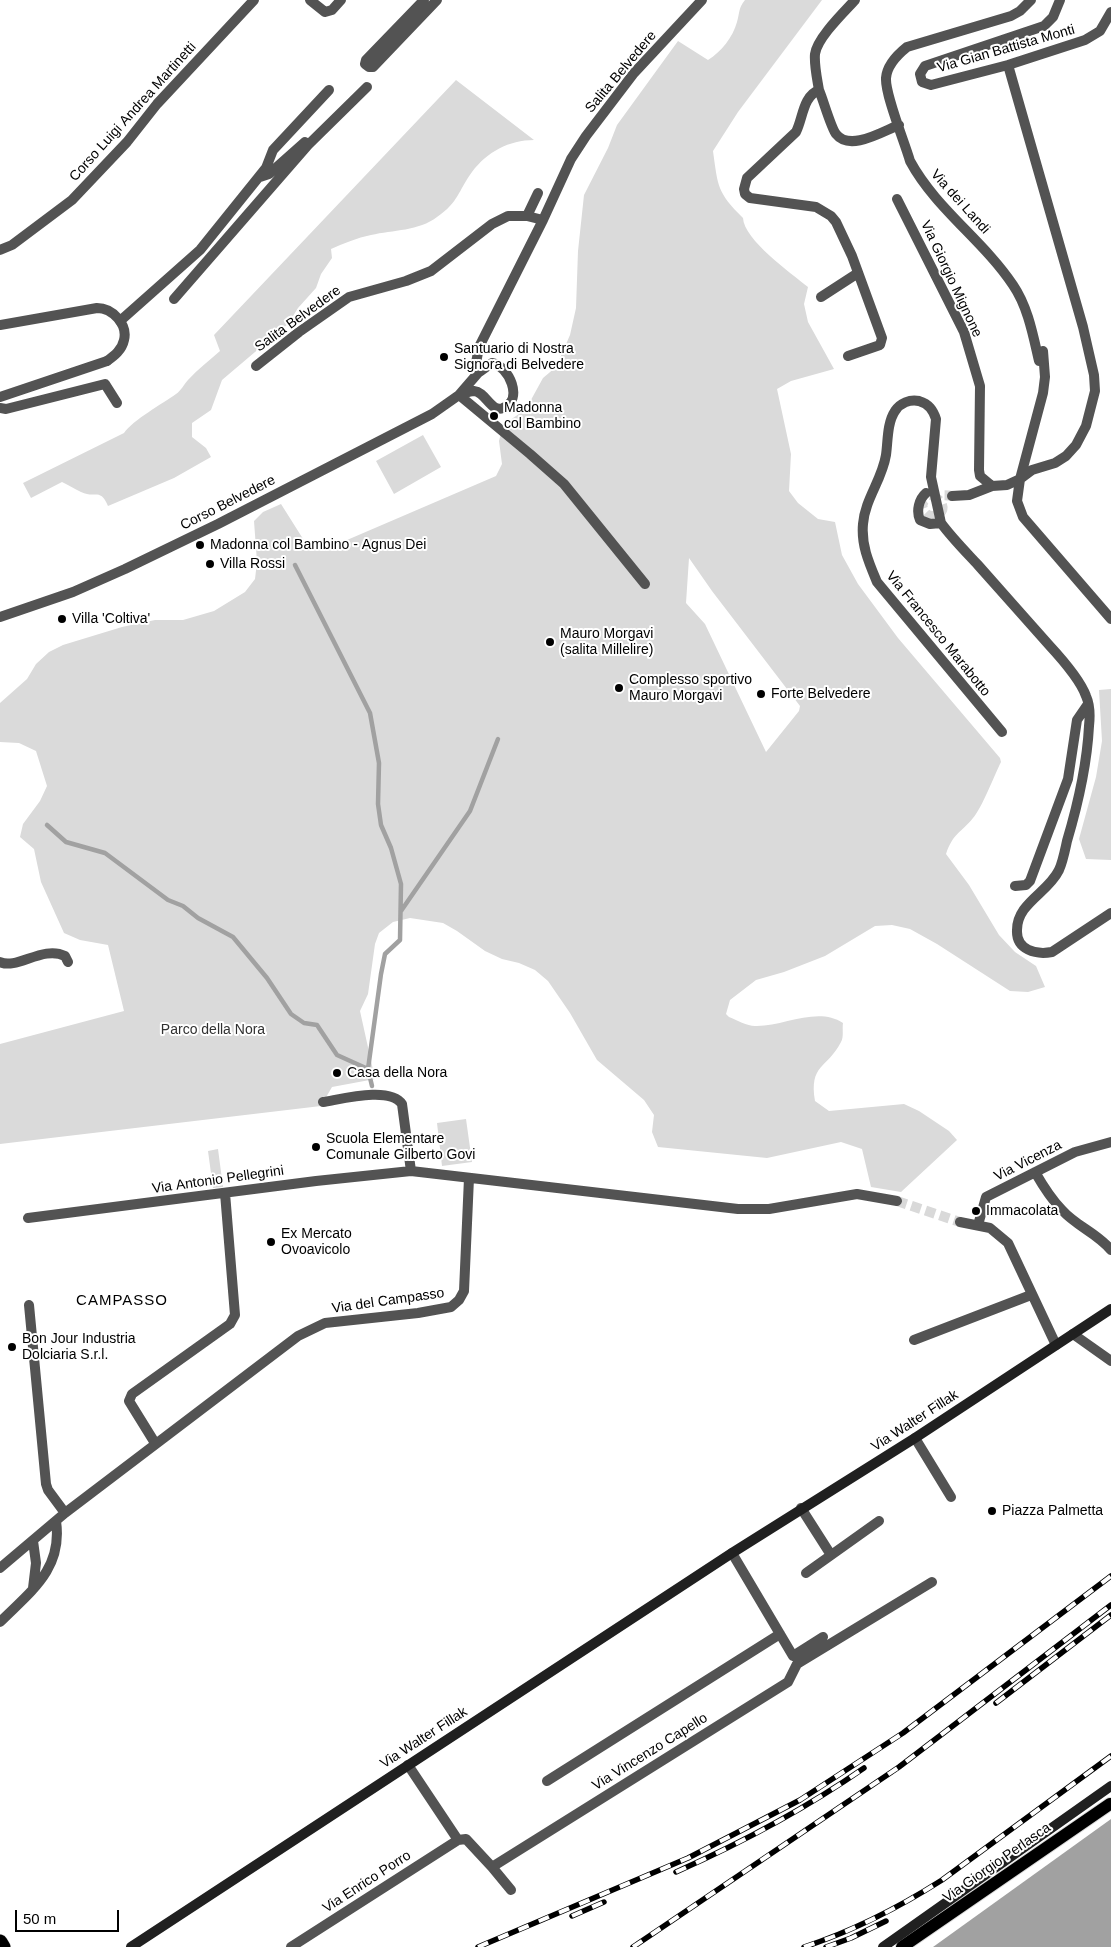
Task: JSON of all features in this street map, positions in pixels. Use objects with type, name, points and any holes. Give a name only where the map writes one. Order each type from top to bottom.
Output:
[{"type":"highway","points":[[0,1942],[3,1947]]},
{"type":"main road","name":"Via Walter Fillak","points":[[131,1947],[801,1508],[915,1438],[1111,1309]]},
{"type":"main road","points":[[883,1947],[1111,1786]]},
{"type":"main road","name":"Via Giorgio Perlasca","points":[[902,1947],[1110,1804]]},
{"type":"street","name":"Corso Luigi Andrea Martinetti","points":[[0,250],[12,245],[72,200],[127,142],[157,104],[254,0]]},
{"type":"street","points":[[310,0],[325,12],[332,10],[341,0]]},
{"type":"street","points":[[424,0],[366,60],[365,64],[373,67],[437,0]]},
{"type":"street","name":"Salita Belvedere","points":[[477,368],[478,347],[543,220],[571,159],[634,73],[702,0]]},
{"type":"street","points":[[855,0],[841,14],[817,48],[816,61],[819,90],[836,134],[844,140],[857,142],[899,125]]},
{"type":"street","name":"Via dei Landi","points":[[1031,0],[1020,11],[1011,16],[907,47],[897,55],[891,64],[886,78],[886,85],[910,161],[935,197],[998,264],[1022,302],[1039,361],[1041,381],[1036,416]]},
{"type":"street","name":"Via Gian Battista Monti","points":[[1060,0],[1053,17],[1044,26],[925,66],[920,78],[922,82],[931,85],[1008,65],[1085,40],[1100,31],[1111,12]]},
{"type":"street","points":[[952,496],[968,495],[992,486],[1007,485],[1020,479],[1032,470],[1060,460],[1076,445],[1086,426],[1095,391],[1094,376],[1083,327],[1008,65]]},
{"type":"street","points":[[174,299],[308,145],[368,87]]},
{"type":"street","points":[[120,320],[200,250],[266,168],[273,150],[329,90]]},
{"type":"street","points":[[819,90],[814,92],[805,104],[801,122],[796,132],[747,178],[744,189],[745,194],[750,198],[816,207],[824,211],[836,222],[852,256],[882,342],[880,345],[848,356]]},
{"type":"street","points":[[259,177],[269,174],[305,142],[308,145]]},
{"type":"street","points":[[527,216],[538,193]]},
{"type":"street","name":"Via Giorgio Mignone","points":[[897,198],[964,332],[980,386],[980,476],[992,486]]},
{"type":"street","name":"Salita Belvedere","points":[[256,366],[299,332],[349,297],[406,281],[431,271],[492,224],[508,216],[527,216],[543,220]]},
{"type":"street","points":[[821,297],[858,273]]},
{"type":"street","points":[[0,325],[97,308],[110,311],[120,320],[124,328],[124,341],[117,353],[107,361],[0,397]]},
{"type":"street","name":"Via dei Landi","points":[[1043,351],[1043,393],[1020,479],[1017,501],[1023,517],[1111,619]]},
{"type":"street","points":[[459,395],[474,391],[479,393],[497,409],[502,409],[509,404],[513,396],[513,388],[504,369],[492,364],[477,368]]},
{"type":"street","name":"Corso Belvedere","points":[[0,617],[72,592],[125,569],[218,524],[432,414],[459,395],[477,368]]},
{"type":"street","points":[[0,408],[6,409],[105,384],[117,403]]},
{"type":"street","points":[[459,395],[530,454],[568,489],[645,584]]},
{"type":"street","name":"Via Francesco Marabotto","points":[[1002,732],[877,582],[866,558],[863,525],[865,510],[880,476],[891,420],[894,412],[905,403],[918,401],[934,411],[936,419],[932,478],[942,523],[1058,655],[1084,690],[1088,704],[1089,725],[1080,790],[1059,870],[1045,889],[1024,908],[1018,921],[1017,936],[1024,947],[1033,952],[1043,954],[1052,952],[1109,914]]},
{"type":"street","points":[[926,492],[920,500],[918,517],[924,523],[942,523]]},
{"type":"street","points":[[1015,886],[1026,886],[1030,881],[1068,779],[1077,720],[1088,704]]},
{"type":"street","points":[[0,962],[4,964],[11,963],[52,953],[65,956],[68,962]]},
{"type":"street","points":[[323,1102],[373,1094],[384,1094],[398,1099],[402,1104],[411,1171]]},
{"type":"street","name":"Via Vicenza","points":[[978,1224],[986,1197],[1075,1152],[1111,1142]]},
{"type":"street","name":"Via Antonio Pellegrini","points":[[28,1218],[411,1171],[469,1178]]},
{"type":"street","points":[[1035,1172],[1052,1200],[1062,1210],[1103,1240],[1111,1250]]},
{"type":"street","points":[[469,1178],[738,1209],[769,1209],[857,1194],[897,1201]]},
{"type":"street","name":"Via del Campasso","points":[[0,1568],[56,1520],[298,1336],[325,1323],[418,1313],[451,1307],[455,1304],[464,1291],[469,1178]]},
{"type":"street","points":[[155,1443],[129,1400],[132,1394],[230,1324],[235,1315],[224,1193]]},
{"type":"street","points":[[960,1222],[978,1224],[990,1228],[1008,1243],[1056,1345]]},
{"type":"street","points":[[914,1340],[1031,1294]]},
{"type":"street","points":[[29,1305],[46,1484],[48,1490],[65,1513]]},
{"type":"street","points":[[1072,1334],[1111,1362]]},
{"type":"street","points":[[915,1438],[952,1497]]},
{"type":"street","points":[[801,1508],[831,1555]]},
{"type":"street","points":[[0,1622],[34,1588],[48,1569],[55,1554],[58,1534],[56,1520]]},
{"type":"street","points":[[806,1573],[879,1521]]},
{"type":"street","points":[[33,1541],[36,1563],[34,1588]]},
{"type":"street","points":[[732,1553],[793,1656],[824,1637]]},
{"type":"street","name":"Via Vincenzo Capello","points":[[492,1866],[788,1682],[797,1664],[932,1582]]},
{"type":"street","points":[[547,1781],[780,1634]]},
{"type":"street","points":[[408,1764],[458,1840],[466,1839],[492,1866],[511,1890]]},
{"type":"street","name":"Via Enrico Porro","points":[[291,1947],[458,1840]]},
{"type":"green space","name":"Parco della Nora","points":[[745,0],[822,0],[738,112],[713,151],[716,173],[723,195],[743,218],[745,227],[751,236],[780,265],[808,287],[804,304],[808,322],[834,369],[791,381],[777,389],[791,454],[789,491],[798,503],[818,519],[835,522],[842,555],[858,584],[898,638],[1000,758],[1001,762],[980,807],[973,818],[954,837],[946,854],[969,885],[999,935],[1015,952],[1036,966],[1045,987],[1028,992],[1010,991],[910,929],[892,925],[875,926],[825,956],[784,972],[756,980],[730,1000],[726,1014],[742,1023],[755,1026],[822,1016],[833,1018],[843,1023],[841,1042],[836,1051],[817,1073],[814,1089],[815,1101],[829,1111],[904,1104],[919,1111],[949,1131],[957,1140],[901,1192],[871,1187],[862,1149],[841,1142],[767,1158],[658,1147],[652,1132],[654,1115],[644,1100],[597,1060],[570,1013],[548,981],[535,970],[485,951],[443,923],[410,918],[393,922],[379,933],[375,944],[368,994],[360,1011],[375,1079],[332,1087],[321,1106],[0,1144],[0,1044],[124,1011],[108,945],[80,940],[64,933],[41,882],[34,849],[20,837],[23,824],[40,801],[47,786],[36,751],[19,743],[0,742],[0,703],[27,679],[36,664],[49,652],[63,645],[122,627],[155,620],[183,620],[214,611],[245,592],[255,579],[257,562],[254,521],[263,512],[281,504],[305,542],[347,540],[496,476],[502,464],[499,441],[503,425],[526,409],[543,378],[556,367],[570,335],[576,308],[578,251],[584,195],[608,148],[617,125],[678,41],[708,60],[717,53],[733,33],[740,8]],"holes":[[[689,558],[800,706],[799,711],[766,752],[705,624],[686,603]]]},
{"type":"green space","points":[[456,80],[534,140],[516,142],[499,148],[484,159],[472,172],[450,206],[430,222],[414,228],[379,233],[331,249],[332,258],[321,274],[316,288],[298,308],[288,324],[222,380],[211,410],[192,423],[192,437],[206,448],[211,457],[174,478],[108,506],[100,495],[86,494],[62,482],[31,498],[23,483],[124,433],[141,418],[176,394],[192,376],[220,351],[214,335]]},
{"type":"green space","points":[[423,435],[441,467],[394,494],[376,461]]},
{"type":"green space","points":[[1111,689],[1111,860],[1086,859],[1079,839],[1096,777],[1102,741],[1099,690]]},
{"type":"green space","points":[[466,1119],[472,1162],[442,1166],[437,1123]]},
{"type":"green space","points":[[218,1149],[223,1187],[213,1188],[208,1151]]},
{"type":"shaded area","points":[[1111,1819],[1111,1947],[933,1947]]},
{"type":"waterway","points":[[295,565],[370,713],[379,763],[378,804],[381,825],[391,848],[401,884],[400,940],[385,954],[381,974],[368,1069],[372,1086]]},
{"type":"waterway","points":[[401,911],[470,811],[498,739]]},
{"type":"waterway","points":[[47,825],[66,842],[105,853],[168,900],[183,906],[198,918],[233,937],[267,978],[291,1014],[304,1023],[317,1025],[337,1055],[368,1069]]},
{"type":"tunnel","points":[[931,495],[938,500],[942,505],[940,513],[932,516],[924,511],[923,502],[932,497],[937,496],[943,495],[952,496]]},
{"type":"tunnel","points":[[897,1201],[960,1222]]},
{"type":"railway","points":[[478,1947],[688,1858],[800,1800],[903,1733],[1111,1576]]},
{"type":"railway","points":[[633,1947],[899,1767],[1111,1605]]},
{"type":"railway","points":[[996,1703],[1111,1615]]},
{"type":"railway","points":[[804,1947],[840,1934],[875,1918],[942,1880],[1111,1756]]},
{"type":"railway","points":[[676,1872],[772,1825],[864,1768]]},
{"type":"railway","points":[[572,1916],[604,1902]]},
{"type":"railway","points":[[826,1947],[851,1938],[886,1921]]},
{"type":"place","name":"Santuario di Nostra Signora di Belvedere","points":[[444,357]]},
{"type":"place","name":"Madonna col Bambino","points":[[494,416]]},
{"type":"place","name":"Madonna col Bambino - Agnus Dei","points":[[200,545]]},
{"type":"place","name":"Villa Rossi","points":[[210,564]]},
{"type":"place","name":"Villa 'Coltiva'","points":[[62,619]]},
{"type":"place","name":"Mauro Morgavi (salita Millelire)","points":[[550,642]]},
{"type":"place","name":"Complesso sportivo Mauro Morgavi","points":[[619,688]]},
{"type":"place","name":"Forte Belvedere","points":[[761,694]]},
{"type":"place","name":"Casa della Nora","points":[[337,1073]]},
{"type":"place","name":"Scuola Elementare Comunale Gilberto Govi","points":[[316,1147]]},
{"type":"place","name":"Immacolata","points":[[976,1211]]},
{"type":"place","name":"Ex Mercato Ovoavicolo","points":[[271,1242]]},
{"type":"place","name":"Bon Jour Industria Dolciaria S.r.l.","points":[[12,1347]]},
{"type":"place","name":"Piazza Palmetta","points":[[992,1511]]},
{"type":"district","name":"CAMPASSO","points":[[122,1301]]}]
